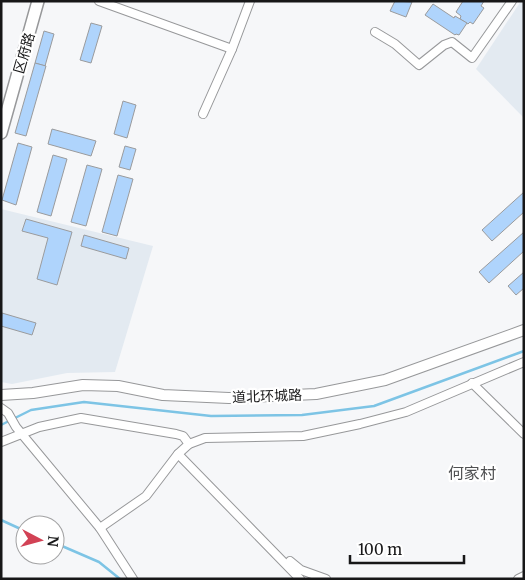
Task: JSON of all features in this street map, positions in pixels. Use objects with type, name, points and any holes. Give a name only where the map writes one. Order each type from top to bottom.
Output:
[{"type":"main road","name":"区府路","points":[[1,133],[38,1]]},
{"type":"street","points":[[99,1],[232,49]]},
{"type":"street","points":[[203,114],[232,49],[250,1]]},
{"type":"street","points":[[375,32],[395,44],[418,66],[444,45],[452,42],[472,58],[512,1]]},
{"type":"street","name":"道北环城路","points":[[1,395],[33,394],[83,385],[118,386],[163,395],[210,397],[316,394],[385,380],[524,330]]},
{"type":"street","points":[[100,528],[146,496],[178,454],[189,444],[205,438],[303,436],[360,424],[406,412],[524,362]]},
{"type":"street","points":[[472,383],[524,434]]},
{"type":"street","points":[[1,408],[100,528],[133,579]]},
{"type":"street","points":[[1,442],[18,430],[81,418],[176,434],[183,436],[189,444]]},
{"type":"street","points":[[178,454],[300,579]]},
{"type":"street","points":[[266,544],[301,570],[326,579]]},
{"type":"street","points":[[518,579],[524,576]]},
{"type":"shaded area","points":[[521,1],[524,1],[524,118],[476,69]]},
{"type":"shaded area","points":[[1,209],[153,246],[115,372],[67,373],[12,384],[1,382]]},
{"type":"building","points":[[395,1],[412,2],[406,17],[390,11]]},
{"type":"building","points":[[463,1],[484,1],[481,6],[484,8],[473,24],[470,22],[468,24],[460,19],[461,16],[456,12]]},
{"type":"building","points":[[433,4],[454,18],[455,16],[467,23],[459,35],[455,35],[425,15]]},
{"type":"building","points":[[91,23],[102,26],[91,63],[80,60]]},
{"type":"building","points":[[44,31],[54,34],[45,66],[35,63]]},
{"type":"building","points":[[35,63],[46,66],[26,136],[15,133]]},
{"type":"building","points":[[123,101],[136,105],[127,138],[114,134]]},
{"type":"building","points":[[52,129],[96,141],[91,156],[48,144]]},
{"type":"building","points":[[18,143],[32,147],[16,205],[2,200]]},
{"type":"building","points":[[125,146],[136,149],[130,170],[119,167]]},
{"type":"building","points":[[53,155],[67,159],[51,216],[37,212]]},
{"type":"building","points":[[87,165],[102,169],[86,226],[71,222]]},
{"type":"building","points":[[118,175],[133,179],[117,236],[102,232]]},
{"type":"building","points":[[524,192],[524,212],[492,241],[482,230]]},
{"type":"building","points":[[26,219],[72,232],[57,285],[37,279],[48,238],[22,231]]},
{"type":"building","points":[[524,232],[524,251],[489,283],[479,272]]},
{"type":"building","points":[[84,235],[129,248],[126,259],[81,246]]},
{"type":"building","points":[[524,272],[524,288],[516,295],[508,286]]},
{"type":"building","points":[[2,313],[36,323],[32,335],[1,326]]},
{"type":"waterway","points":[[1,425],[31,410],[84,402],[211,416],[302,415],[374,406],[524,351]]},
{"type":"waterway","points":[[1,520],[15,526]]},
{"type":"waterway","points":[[65,547],[99,562],[120,579]]},
{"type":"district","name":"何家村","points":[[472,473]]}]
